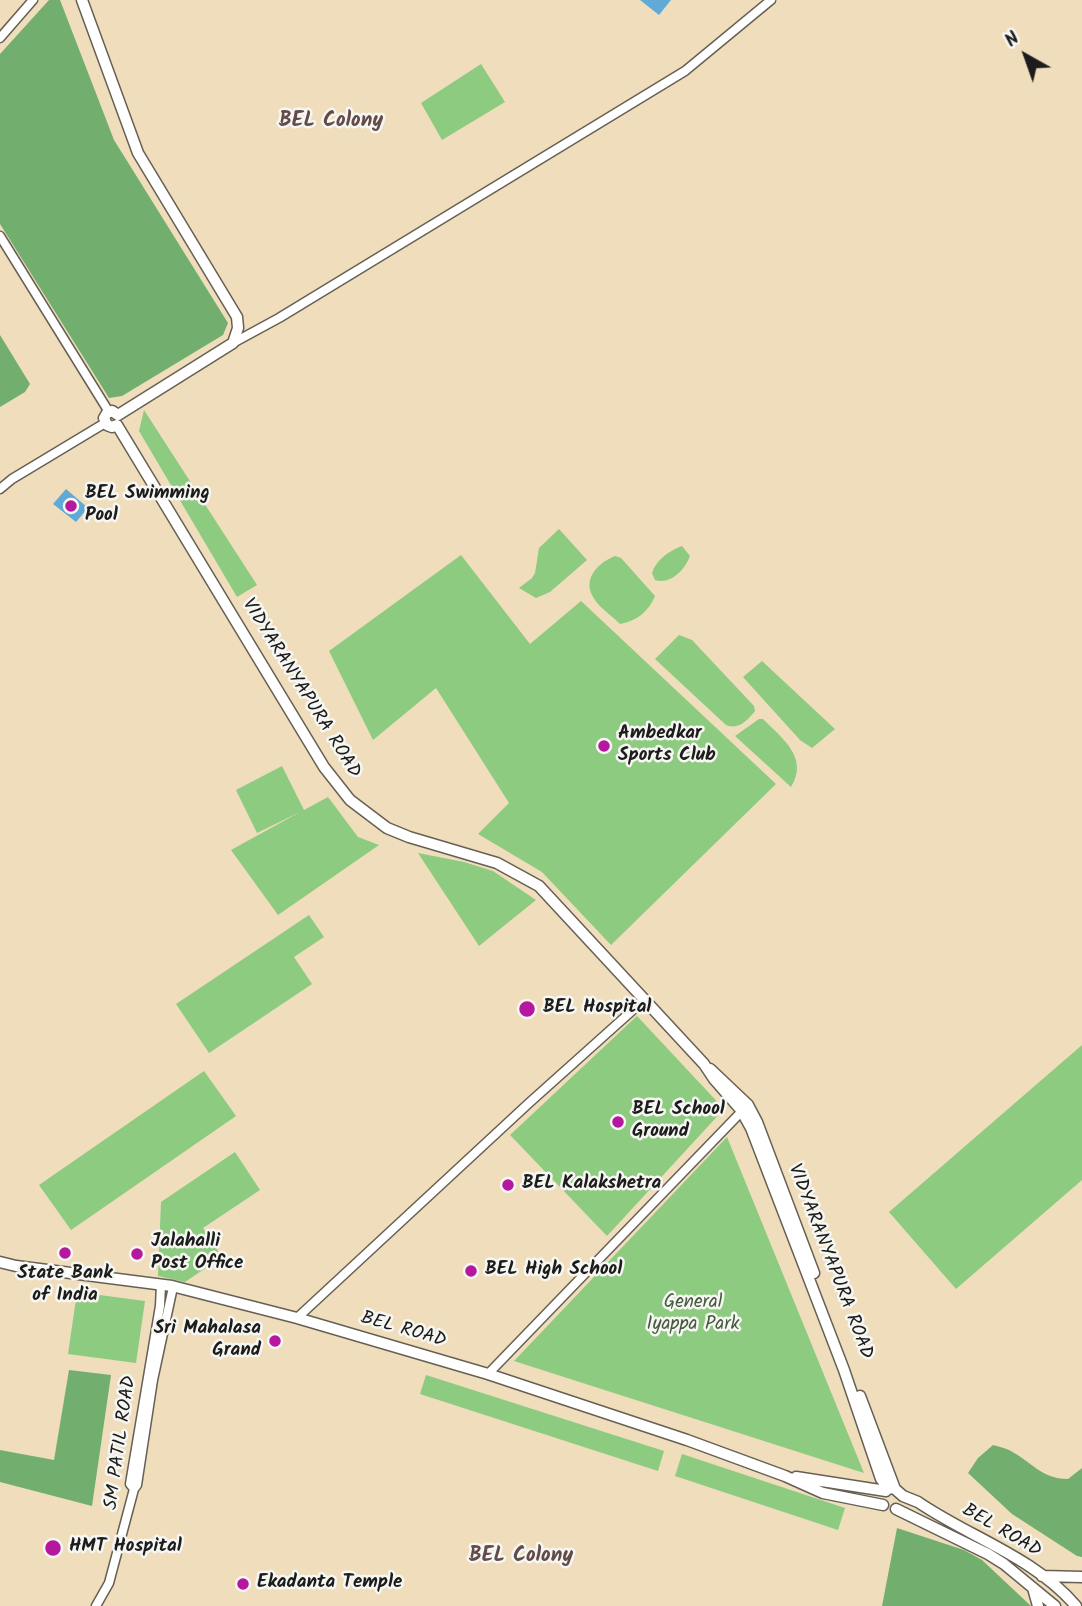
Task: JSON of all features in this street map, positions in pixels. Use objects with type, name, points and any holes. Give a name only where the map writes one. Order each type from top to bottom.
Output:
[{"type":"main road","points":[[82,0],[138,153],[237,317],[238,328],[233,343],[115,417],[110,426],[105,423]]},
{"type":"main road","name":"VIDYARANYAPURA ROAD","points":[[115,417],[324,767],[350,800],[387,828],[496,863],[539,886],[704,1064],[719,1075],[757,1122],[893,1492]]},
{"type":"main road","name":"BEL ROAD","points":[[0,1262],[173,1287],[297,1318],[488,1374],[687,1440],[823,1493],[883,1505],[889,1510],[897,1509],[988,1554],[1055,1606]]},
{"type":"main road","name":"BEL ROAD","points":[[785,1476],[893,1492],[977,1534],[1041,1576],[1077,1606]]},
{"type":"main road","points":[[883,1505],[881,1500],[893,1492],[902,1503],[897,1509]]},
{"type":"main road","points":[[1041,1576],[1082,1577]]},
{"type":"main road","points":[[1033,1588],[1038,1606]]},
{"type":"street","points":[[0,38],[33,0]]},
{"type":"street","points":[[233,343],[291,311],[685,71],[771,0]]},
{"type":"street","points":[[0,236],[115,417]]},
{"type":"street","points":[[0,489],[105,423]]},
{"type":"street","points":[[297,1318],[528,1103],[644,1000]]},
{"type":"street","points":[[488,1374],[744,1107]]},
{"type":"street","name":"SM PATIL ROAD","points":[[134,1489],[130,1484],[160,1306],[161,1285]]},
{"type":"street","name":"SM PATIL ROAD","points":[[96,1606],[109,1583],[137,1485],[153,1380],[173,1287]]},
{"type":"street","points":[[1077,1606],[1082,1603]]},
{"type":"green space","points":[[49,0],[60,0],[114,140],[228,323],[223,335],[122,396],[109,398],[0,224],[0,54]]},
{"type":"green space","points":[[481,64],[505,102],[442,140],[421,103]]},
{"type":"green space","points":[[0,335],[30,384],[25,392],[0,407]]},
{"type":"green space","points":[[144,410],[257,585],[237,597],[139,431]]},
{"type":"green space","points":[[559,529],[587,560],[550,592],[536,598],[519,588],[535,573],[539,548]]},
{"type":"green space","points":[[682,546],[690,556],[685,566],[671,578],[655,580],[652,573],[660,560]]},
{"type":"green space","name":"Ambedkar Sports Club","points":[[461,555],[530,644],[581,601],[776,784],[611,945],[542,872],[478,834],[509,803],[436,688],[373,740],[329,651]]},
{"type":"green space","points":[[615,556],[621,558],[655,596],[641,615],[620,624],[597,603],[590,588],[594,571]]},
{"type":"green space","points":[[679,635],[692,640],[754,706],[755,711],[745,721],[734,726],[726,725],[655,659]]},
{"type":"green space","points":[[762,661],[835,729],[812,748],[800,740],[743,677]]},
{"type":"green space","points":[[763,719],[778,734],[795,758],[796,777],[791,787],[735,736]]},
{"type":"green space","points":[[282,766],[304,810],[328,797],[358,837],[379,845],[278,915],[231,850],[300,812],[257,833],[236,790]]},
{"type":"green space","points":[[418,853],[493,871],[536,900],[479,946]]},
{"type":"green space","points":[[309,915],[324,937],[294,957],[312,984],[209,1053],[176,1004]]},
{"type":"green space","name":"BEL School Ground","points":[[637,1016],[724,1109],[607,1236],[510,1135]]},
{"type":"green space","points":[[1082,1045],[1082,1180],[956,1289],[889,1212]]},
{"type":"green space","points":[[204,1071],[236,1116],[71,1230],[39,1185]]},
{"type":"green space","name":"General Iyappa Park","points":[[727,1137],[864,1473],[514,1361]]},
{"type":"green space","points":[[235,1152],[260,1190],[203,1228],[222,1257],[185,1282],[158,1276],[161,1202]]},
{"type":"green space","points":[[77,1292],[145,1301],[136,1363],[68,1354]]},
{"type":"green space","points":[[69,1370],[111,1375],[92,1506],[0,1482],[0,1450],[54,1460]]},
{"type":"green space","points":[[426,1375],[664,1451],[658,1471],[420,1394]]},
{"type":"green space","points":[[993,1445],[1017,1454],[1050,1476],[1068,1479],[1082,1468],[1082,1557],[1012,1514],[968,1473],[978,1458]]},
{"type":"green space","points":[[682,1454],[845,1508],[838,1530],[675,1476]]},
{"type":"green space","points":[[897,1528],[964,1550],[982,1560],[1031,1606],[882,1606]]},
{"type":"water","points":[[640,0],[671,0],[659,15]]},
{"type":"water","name":"BEL Swimming Pool","points":[[66,489],[88,508],[76,522],[53,504]]},
{"type":"place","name":"BEL Swimming Pool","points":[[71,506]]},
{"type":"place","name":"Ambedkar Sports Club","points":[[604,746]]},
{"type":"place","name":"BEL Hospital","points":[[527,1009]]},
{"type":"place","name":"BEL School Ground","points":[[618,1122]]},
{"type":"place","name":"BEL Kalakshetra","points":[[508,1185]]},
{"type":"place","name":"State Bank of India","points":[[65,1253]]},
{"type":"place","name":"Jalahalli Post Office","points":[[137,1254]]},
{"type":"place","name":"BEL High School","points":[[471,1271]]},
{"type":"place","name":"Sri Mahalasa Grand","points":[[275,1341]]},
{"type":"place","name":"HMT Hospital","points":[[53,1548]]},
{"type":"place","name":"Ekadanta Temple","points":[[243,1584]]},
{"type":"district","name":"BEL Colony","points":[[331,122]]},
{"type":"district","name":"BEL Colony","points":[[521,1557]]}]
